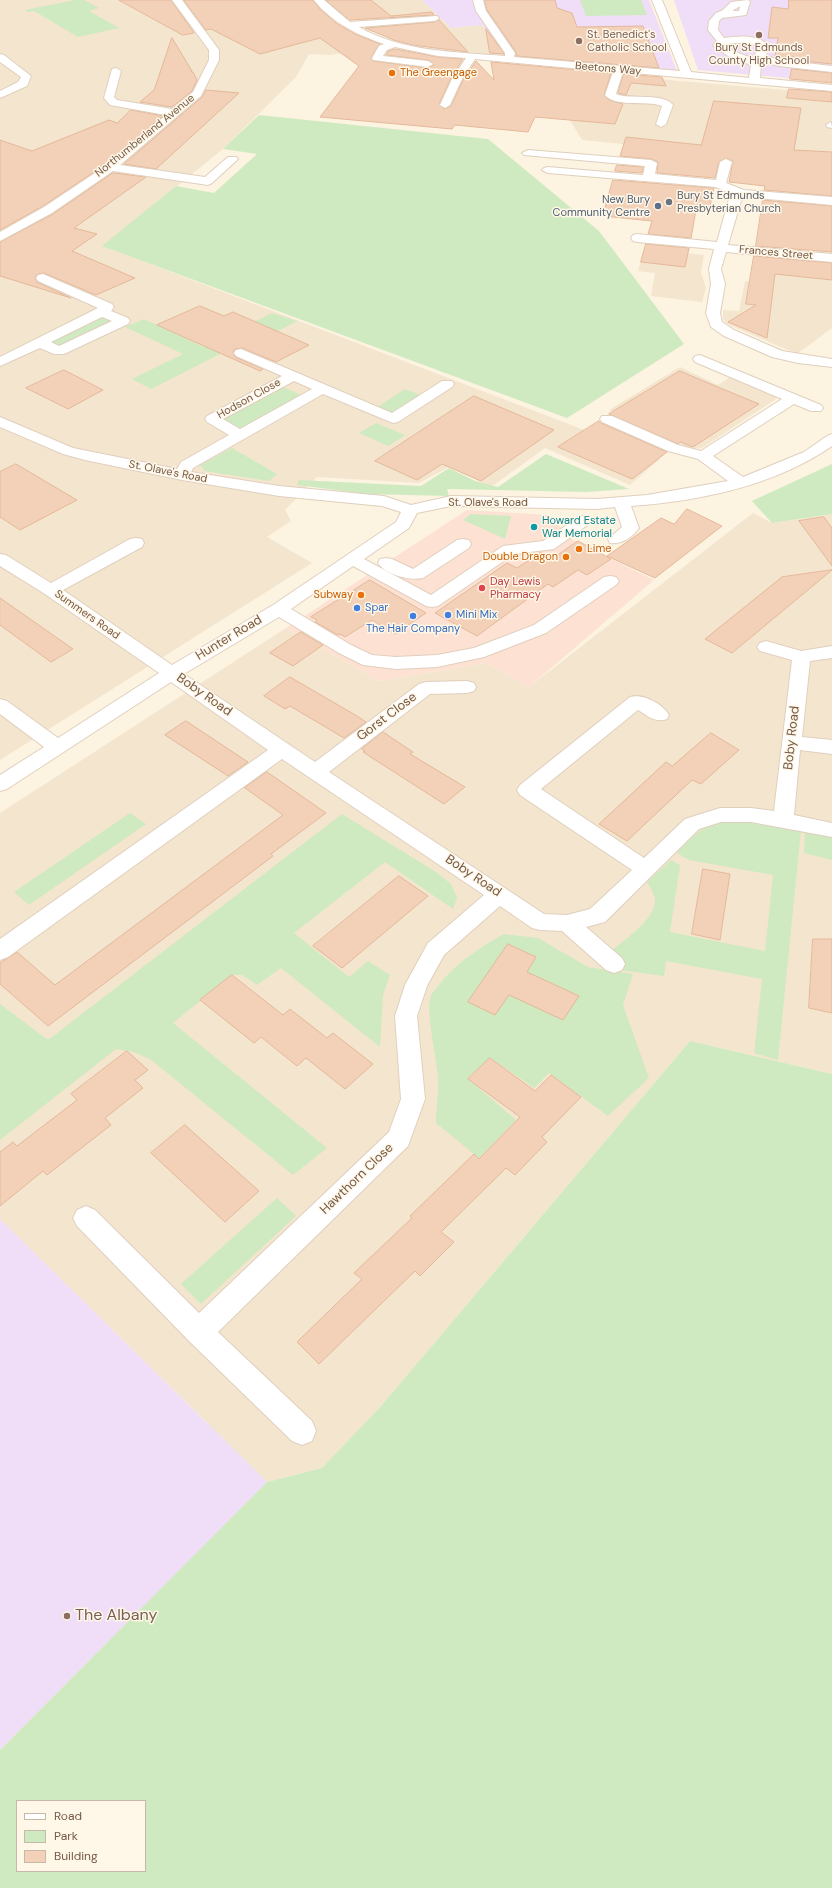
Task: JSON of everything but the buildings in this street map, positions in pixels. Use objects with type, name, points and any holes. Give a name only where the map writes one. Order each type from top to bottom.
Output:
[{"type":"street","name":"Northumberland Avenue","points":[[0,237],[48,210],[111,167],[197,94],[214,60],[214,50],[177,0]]},
{"type":"street","name":"Beetons Way","points":[[318,0],[326,9],[347,26],[362,34],[390,43],[446,54],[832,88]]},
{"type":"street","points":[[478,0],[481,11],[510,52],[509,60]]},
{"type":"street","points":[[657,0],[687,75]]},
{"type":"street","points":[[719,15],[714,21],[713,30],[722,41]]},
{"type":"street","points":[[347,26],[434,18]]},
{"type":"street","points":[[754,82],[759,60],[763,45],[756,41],[744,39],[722,41],[718,45],[732,54],[759,60],[779,63],[832,69]]},
{"type":"street","points":[[390,43],[384,48],[377,58],[436,65],[446,54]]},
{"type":"street","points":[[445,105],[457,78],[472,56]]},
{"type":"street","points":[[0,57],[26,76],[23,84],[0,95]]},
{"type":"street","points":[[619,70],[610,95],[616,98],[662,102],[668,105],[657,124],[672,125]]},
{"type":"street","points":[[116,71],[109,98],[114,103],[175,113]]},
{"type":"street","points":[[528,153],[651,164],[649,177]]},
{"type":"street","points":[[111,167],[208,181],[232,159]]},
{"type":"street","points":[[718,184],[722,182],[726,162]]},
{"type":"street","points":[[548,170],[642,179],[649,177],[718,184],[742,194],[832,201]]},
{"type":"street","points":[[742,194],[735,199],[720,247],[715,269],[718,284],[713,313],[716,324],[729,333],[776,354],[798,359],[832,363]]},
{"type":"street","name":"Frances Street","points":[[637,238],[832,258]]},
{"type":"street","points":[[0,362],[102,312],[107,307],[43,278]]},
{"type":"street","points":[[41,343],[59,351],[123,322],[102,312]]},
{"type":"street","name":"Hodson Close","points":[[241,353],[394,419],[447,384]]},
{"type":"street","points":[[700,359],[816,408]]},
{"type":"street","name":"Hodson Close","points":[[240,435],[212,420],[292,376]]},
{"type":"street","points":[[182,475],[186,465],[322,389]]},
{"type":"street","points":[[703,456],[792,399]]},
{"type":"street","points":[[607,419],[673,448],[703,456],[741,483]]},
{"type":"street","name":"St. Olave's Road","points":[[0,421],[68,451],[182,475],[279,491],[384,501],[410,510],[451,501],[597,504],[688,494],[741,483],[781,468],[808,455],[831,440]]},
{"type":"street","points":[[616,539],[631,528],[621,502]]},
{"type":"street","name":"Hunter Road","points":[[0,784],[172,673],[279,609],[403,526],[410,510]]},
{"type":"street","points":[[358,555],[432,602],[509,550],[548,545],[583,521]]},
{"type":"street","points":[[51,590],[136,543]]},
{"type":"street","points":[[358,555],[408,574],[417,574],[463,544]]},
{"type":"street","name":"Summers Road","points":[[0,559],[51,590],[172,673]]},
{"type":"street","points":[[279,609],[345,649],[369,661],[396,663],[437,661],[478,653],[540,629],[610,580]]},
{"type":"street","points":[[766,647],[801,656],[832,652]]},
{"type":"street","name":"Boby Road","points":[[783,820],[801,656]]},
{"type":"street","name":"Boby Road","points":[[172,673],[282,750],[540,922],[567,923],[597,916],[692,824],[720,815],[751,816],[783,820],[832,830]]},
{"type":"street","name":"Gorst Close","points":[[315,772],[426,688],[468,686]]},
{"type":"street","points":[[646,869],[527,790],[637,701],[660,715]]},
{"type":"street","points":[[0,705],[56,747]]},
{"type":"street","points":[[791,742],[832,747]]},
{"type":"street","points":[[0,951],[282,750]]},
{"type":"street","name":"Hawthorn Close","points":[[198,1332],[399,1138],[413,1099],[406,1016],[416,985],[436,949],[499,894]]},
{"type":"street","points":[[567,923],[614,964]]},
{"type":"street","points":[[86,1218],[198,1332],[302,1431]]},
{"type":"shaded area","points":[[0,0],[303,0],[368,49],[330,55],[309,54],[296,77],[223,149],[103,246],[660,459],[630,485],[545,448],[491,487],[449,467],[419,483],[317,477],[285,510],[291,521],[267,537],[312,563],[0,760]]},
{"type":"shaded area","points":[[334,0],[422,0],[451,28],[482,25],[507,57],[424,45],[377,31],[353,17]]},
{"type":"shaded area","name":"St. Benedict's Catholic School","points":[[422,0],[649,0],[677,71],[507,57],[482,25],[451,28]]},
{"type":"shaded area","name":"Bury St Edmunds County High School","points":[[674,0],[832,0],[832,82],[698,70]]},
{"type":"shaded area","points":[[564,71],[832,94],[832,161],[737,155],[582,140],[554,94]]},
{"type":"shaded area","points":[[644,249],[704,255],[701,272],[706,288],[702,302],[651,296],[655,273],[638,271]]},
{"type":"shaded area","points":[[771,262],[832,268],[832,328],[797,354],[727,324],[723,318],[723,310],[739,311],[745,281],[768,283]]},
{"type":"shaded area","points":[[680,367],[718,385],[732,376],[774,394],[776,399],[702,448],[691,449],[609,410]]},
{"type":"shaded area","points":[[467,510],[549,515],[573,540],[654,580],[529,687],[485,663],[379,681],[286,628]]},
{"type":"shaded area","points":[[753,513],[772,523],[832,514],[832,1074],[690,1041],[381,1406],[322,1468],[267,1482],[0,1219],[0,813],[286,628],[379,681],[485,663],[529,687]]},
{"type":"shaded area","name":"The Albany","points":[[0,1219],[267,1482],[0,1750]]},
{"type":"green space","points":[[75,0],[84,0],[99,8],[89,11],[119,28],[78,37],[34,11],[28,12],[25,10]]},
{"type":"green space","points":[[580,0],[641,0],[647,15],[586,16]]},
{"type":"green space","points":[[259,115],[488,139],[599,231],[684,344],[567,418],[102,246],[176,186],[214,193],[257,154],[223,149]]},
{"type":"green space","points":[[272,313],[297,321],[248,347],[240,344],[151,389],[132,379],[183,354],[125,327],[144,319],[204,347]]},
{"type":"green space","points":[[101,317],[112,322],[62,347],[51,341]]},
{"type":"green space","points":[[281,386],[301,395],[241,430],[220,420]]},
{"type":"green space","points":[[405,389],[420,395],[393,413],[379,406]]},
{"type":"green space","points":[[376,423],[405,435],[388,446],[359,433]]},
{"type":"green space","points":[[232,448],[277,474],[269,481],[205,471],[200,465]]},
{"type":"green space","points":[[546,454],[629,489],[586,492],[447,489],[449,496],[367,494],[297,485],[299,480],[421,486],[449,468],[475,481],[498,487]]},
{"type":"green space","points":[[832,464],[832,514],[772,523],[752,501]]},
{"type":"green space","points":[[471,514],[511,516],[505,539],[463,520]]},
{"type":"green space","points":[[130,813],[146,824],[29,905],[14,892]]},
{"type":"green space","points":[[342,814],[436,872],[451,884],[457,898],[453,909],[385,862],[294,933],[349,977],[368,961],[390,975],[383,995],[380,1047],[281,968],[257,985],[242,975],[232,975],[173,1023],[327,1148],[293,1175],[150,1059],[134,1052],[116,1049],[0,1140],[0,1004],[48,1040]]},
{"type":"green space","points":[[731,821],[752,822],[801,831],[778,1060],[754,1053],[762,979],[666,961],[664,976],[619,970],[610,952],[645,922],[654,907],[655,899],[647,882],[671,860],[680,865],[670,932],[765,951],[773,875],[689,860],[677,853],[700,831],[713,825]]},
{"type":"green space","points":[[805,830],[832,835],[832,860],[804,853]]},
{"type":"green space","points":[[504,934],[538,938],[588,967],[633,974],[623,1005],[649,1078],[608,1116],[549,1073],[534,1088],[491,1058],[467,1078],[516,1120],[479,1158],[436,1123],[438,1077],[430,1024],[430,1003],[432,994],[452,970],[477,950]]},
{"type":"green space","points":[[690,1041],[832,1074],[832,1888],[0,1888],[0,1750],[267,1482],[322,1468],[381,1406]]},
{"type":"green space","points":[[277,1198],[296,1216],[201,1304],[181,1284]]},
{"type":"place","name":"Bury St Edmunds County High School","points":[[759,35]]},
{"type":"place","name":"St. Benedict's Catholic School","points":[[579,41]]},
{"type":"place","name":"The Greengage","points":[[392,73]]},
{"type":"place","name":"Bury St Edmunds Presbyterian Church","points":[[669,202]]},
{"type":"place","name":"New Bury Community Centre","points":[[658,206]]},
{"type":"place","name":"Howard Estate War Memorial","points":[[534,527]]},
{"type":"place","name":"Lime","points":[[579,549]]},
{"type":"place","name":"Double Dragon","points":[[566,557]]},
{"type":"place","name":"Day Lewis Pharmacy","points":[[482,588]]},
{"type":"place","name":"Subway","points":[[361,595]]},
{"type":"place","name":"Spar","points":[[357,608]]},
{"type":"place","name":"Mini Mix","points":[[448,615]]},
{"type":"place","name":"The Hair Company","points":[[413,616]]},
{"type":"place","name":"The Albany","points":[[67,1616]]}]
